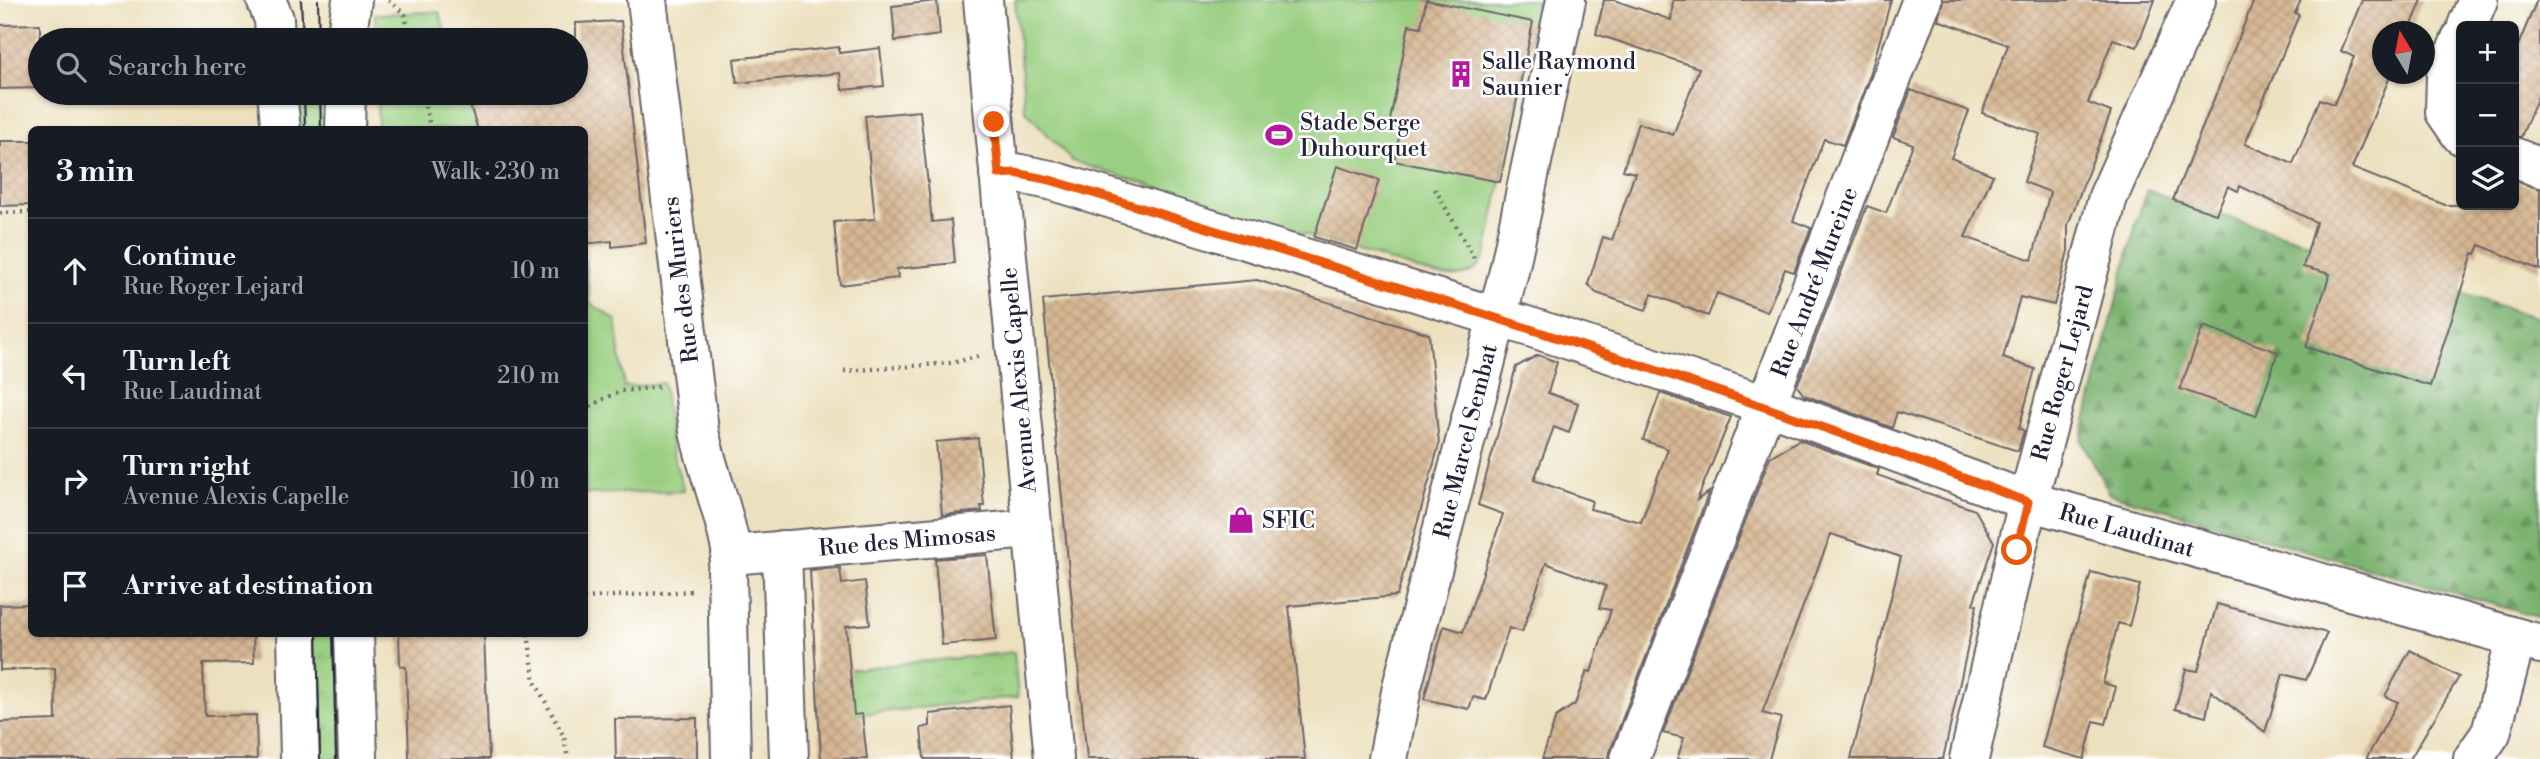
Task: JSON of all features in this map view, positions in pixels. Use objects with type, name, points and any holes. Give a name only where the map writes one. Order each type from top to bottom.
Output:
[{"type":"street","points":[[267,0],[274,28]]},
{"type":"street","points":[[348,28],[352,0]]},
{"type":"street","name":"Rue des Muriers","points":[[647,0],[692,383],[708,471],[720,498],[732,555],[727,570],[731,759]]},
{"type":"street","name":"Avenue Alexis Capelle","points":[[983,0],[1054,759]]},
{"type":"street","name":"Rue Marcel Sembat","points":[[1388,759],[1402,687],[1509,271],[1566,0]]},
{"type":"street","name":"Rue André Mureine","points":[[1630,759],[1922,0]]},
{"type":"street","name":"Rue Roger Lejard","points":[[1969,759],[2028,502],[2108,197],[2196,0]]},
{"type":"street","points":[[2469,21],[2478,0]]},
{"type":"street","points":[[2453,123],[2446,76],[2456,51]]},
{"type":"street","points":[[278,105],[281,126]]},
{"type":"street","points":[[345,126],[346,105]]},
{"type":"street","points":[[2519,159],[2540,168]]},
{"type":"street","name":"Rue Laudinat","points":[[999,174],[1015,173],[1050,180],[1497,316],[1767,405],[2028,502],[2528,642]]},
{"type":"street","name":"Rue des Mimosas","points":[[782,550],[1031,529]]},
{"type":"street","points":[[732,555],[782,550],[789,759]]},
{"type":"street","points":[[298,637],[300,759]]},
{"type":"street","points":[[354,637],[358,759]]},
{"type":"street","points":[[2473,759],[2491,733],[2528,642]]},
{"type":"path","points":[[390,0],[405,15],[408,28]]},
{"type":"path","points":[[425,105],[430,126]]},
{"type":"path","points":[[1435,189],[1480,267]]},
{"type":"path","points":[[0,213],[28,212]]},
{"type":"path","points":[[844,371],[952,363],[983,356],[1016,354]]},
{"type":"path","points":[[588,407],[620,391],[692,383]]},
{"type":"path","points":[[588,598],[703,590]]},
{"type":"path","points":[[528,637],[535,682],[564,737],[568,759]]},
{"type":"green space","name":"Stade Serge Duhourquet","points":[[1015,0],[1538,0],[1486,254],[1481,263],[1468,274],[1444,276],[1425,272],[1072,161],[1025,110]]},
{"type":"green space","points":[[439,12],[444,28],[376,28],[375,14]]},
{"type":"green space","points":[[297,105],[327,105],[328,126],[298,126]]},
{"type":"green space","points":[[377,105],[469,105],[477,126],[378,126]]},
{"type":"green space","points":[[2147,190],[2540,319],[2540,618],[2110,494],[2081,440],[2136,223]]},
{"type":"green space","points":[[588,288],[590,303],[616,320],[624,387],[663,383],[672,451],[684,491],[588,494]]},
{"type":"green space","points":[[310,637],[341,637],[343,759],[314,759]]},
{"type":"green space","points":[[1014,652],[1018,697],[819,719],[816,673]]},
{"type":"building","name":"Salle Raymond Saunier","points":[[1426,0],[1533,22],[1500,182],[1394,161],[1402,123],[1390,120],[1409,25],[1421,27]]},
{"type":"building","points":[[1604,0],[1614,0],[1671,20],[1673,0],[1891,0],[1870,75],[1843,145],[1824,139],[1793,221],[1811,228],[1794,272],[1785,269],[1767,312],[1717,293],[1708,316],[1652,294],[1646,310],[1596,293],[1588,284],[1603,237],[1612,240],[1635,173],[1623,170],[1638,123],[1673,135],[1699,68],[1596,34]]},
{"type":"building","points":[[1943,0],[2155,0],[2137,47],[2113,39],[2088,103],[2111,112],[2068,225],[2068,251],[2054,305],[2020,297],[2003,358],[2035,369],[2019,428],[2024,431],[2018,451],[1897,412],[1892,428],[1804,395],[1797,386],[1867,206],[1886,213],[1913,144],[1893,137],[1911,90],[1969,111],[1951,158],[1993,175],[1965,237],[2032,260],[2050,192],[2024,182],[2040,134],[1982,113],[2008,45],[1938,20]]},
{"type":"building","points":[[2254,0],[2301,0],[2295,13],[2299,15],[2245,144],[2293,164],[2320,99],[2334,104],[2354,57],[2341,51],[2362,0],[2422,0],[2413,21],[2372,21],[2372,84],[2387,84],[2352,168],[2445,205],[2456,205],[2456,210],[2519,210],[2519,183],[2540,189],[2540,270],[2480,245],[2476,254],[2473,253],[2430,386],[2306,347],[2330,274],[2303,267],[2316,222],[2240,186],[2238,191],[2228,186],[2216,214],[2173,200]]},
{"type":"building","points":[[2537,0],[2540,0],[2540,92],[2521,137],[2519,137],[2519,43]]},
{"type":"building","points":[[937,1],[940,35],[895,41],[892,6]]},
{"type":"building","points":[[621,21],[646,243],[612,247],[612,241],[588,244],[588,126],[477,126],[470,105],[588,105],[588,28],[576,28],[576,23]]},
{"type":"building","points":[[40,24],[40,28],[28,28],[28,88],[0,89],[0,25]]},
{"type":"building","points":[[839,47],[839,53],[880,48],[884,86],[842,90],[840,73],[737,83],[734,59]]},
{"type":"building","points":[[920,111],[932,222],[951,220],[955,263],[897,269],[898,278],[840,285],[834,222],[875,219],[865,116]]},
{"type":"building","points":[[0,141],[28,141],[28,205],[0,206]]},
{"type":"building","points":[[1337,166],[1379,180],[1357,250],[1314,237]]},
{"type":"building","name":"SFIC","points":[[1257,280],[1429,334],[1439,445],[1397,596],[1289,606],[1305,759],[1087,759],[1043,300]]},
{"type":"building","points":[[2203,326],[2278,352],[2256,416],[2180,389]]},
{"type":"building","points":[[1538,355],[1557,362],[1548,393],[1578,403],[1569,433],[1554,427],[1534,480],[1592,501],[1590,509],[1641,522],[1668,449],[1643,440],[1660,393],[1731,417],[1697,500],[1709,492],[1607,759],[1542,759],[1556,717],[1575,704],[1587,671],[1591,672],[1611,610],[1599,608],[1606,586],[1546,563],[1522,632],[1509,628],[1486,700],[1473,697],[1469,709],[1424,699],[1444,626],[1463,632],[1503,514],[1478,505],[1516,367]]},
{"type":"building","points":[[978,438],[984,506],[981,506],[982,511],[942,515],[936,442]]},
{"type":"building","points":[[1799,440],[1879,469],[1877,475],[1975,510],[1994,542],[1973,604],[1977,605],[1943,759],[1851,759],[1901,557],[1831,534],[1762,713],[1781,718],[1769,759],[1677,759],[1684,738],[1663,733],[1770,457]]},
{"type":"building","points":[[987,555],[996,640],[942,645],[935,559]]},
{"type":"building","points":[[840,568],[842,584],[865,581],[870,624],[846,626],[854,715],[862,714],[867,759],[821,759],[810,570]]},
{"type":"building","points":[[2091,572],[2140,585],[2129,626],[2118,623],[2103,683],[2116,687],[2106,724],[2094,721],[2084,759],[2042,747]]},
{"type":"building","points":[[28,604],[28,637],[253,637],[254,663],[203,664],[205,716],[256,715],[257,759],[0,759],[0,722],[56,720],[55,668],[0,670],[0,605]]},
{"type":"building","points":[[2217,604],[2327,633],[2306,680],[2283,674],[2265,732],[2211,691],[2206,717],[2175,709],[2186,669],[2198,671]]},
{"type":"building","points":[[399,637],[484,637],[489,759],[409,759],[406,667],[400,666]]},
{"type":"building","points":[[2410,650],[2459,677],[2410,759],[2366,759],[2398,702],[2385,696]]},
{"type":"building","points":[[1009,705],[1014,759],[924,759],[921,728],[930,726],[930,714]]},
{"type":"building","points":[[697,718],[697,759],[616,759],[615,719]]},
{"type":"tram line","points":[[301,0],[302,28]]},
{"type":"tram line","points":[[318,0],[319,28]]},
{"type":"tram line","points":[[304,105],[305,126]]},
{"type":"tram line","points":[[320,105],[321,126]]},
{"type":"tram line","points":[[317,637],[320,759]]},
{"type":"tram line","points":[[333,637],[336,759]]},
{"type":"place","name":"Salle Raymond Saunier","points":[[1461,74]]},
{"type":"place","name":"Stade Serge Duhourquet","points":[[1279,135]]},
{"type":"place","name":"SFIC","points":[[1241,520]]},
{"type":"route","points":[[994,122],[999,174],[1015,173],[1050,180],[1470,307],[1787,412],[2028,502],[2017,550]]}]
